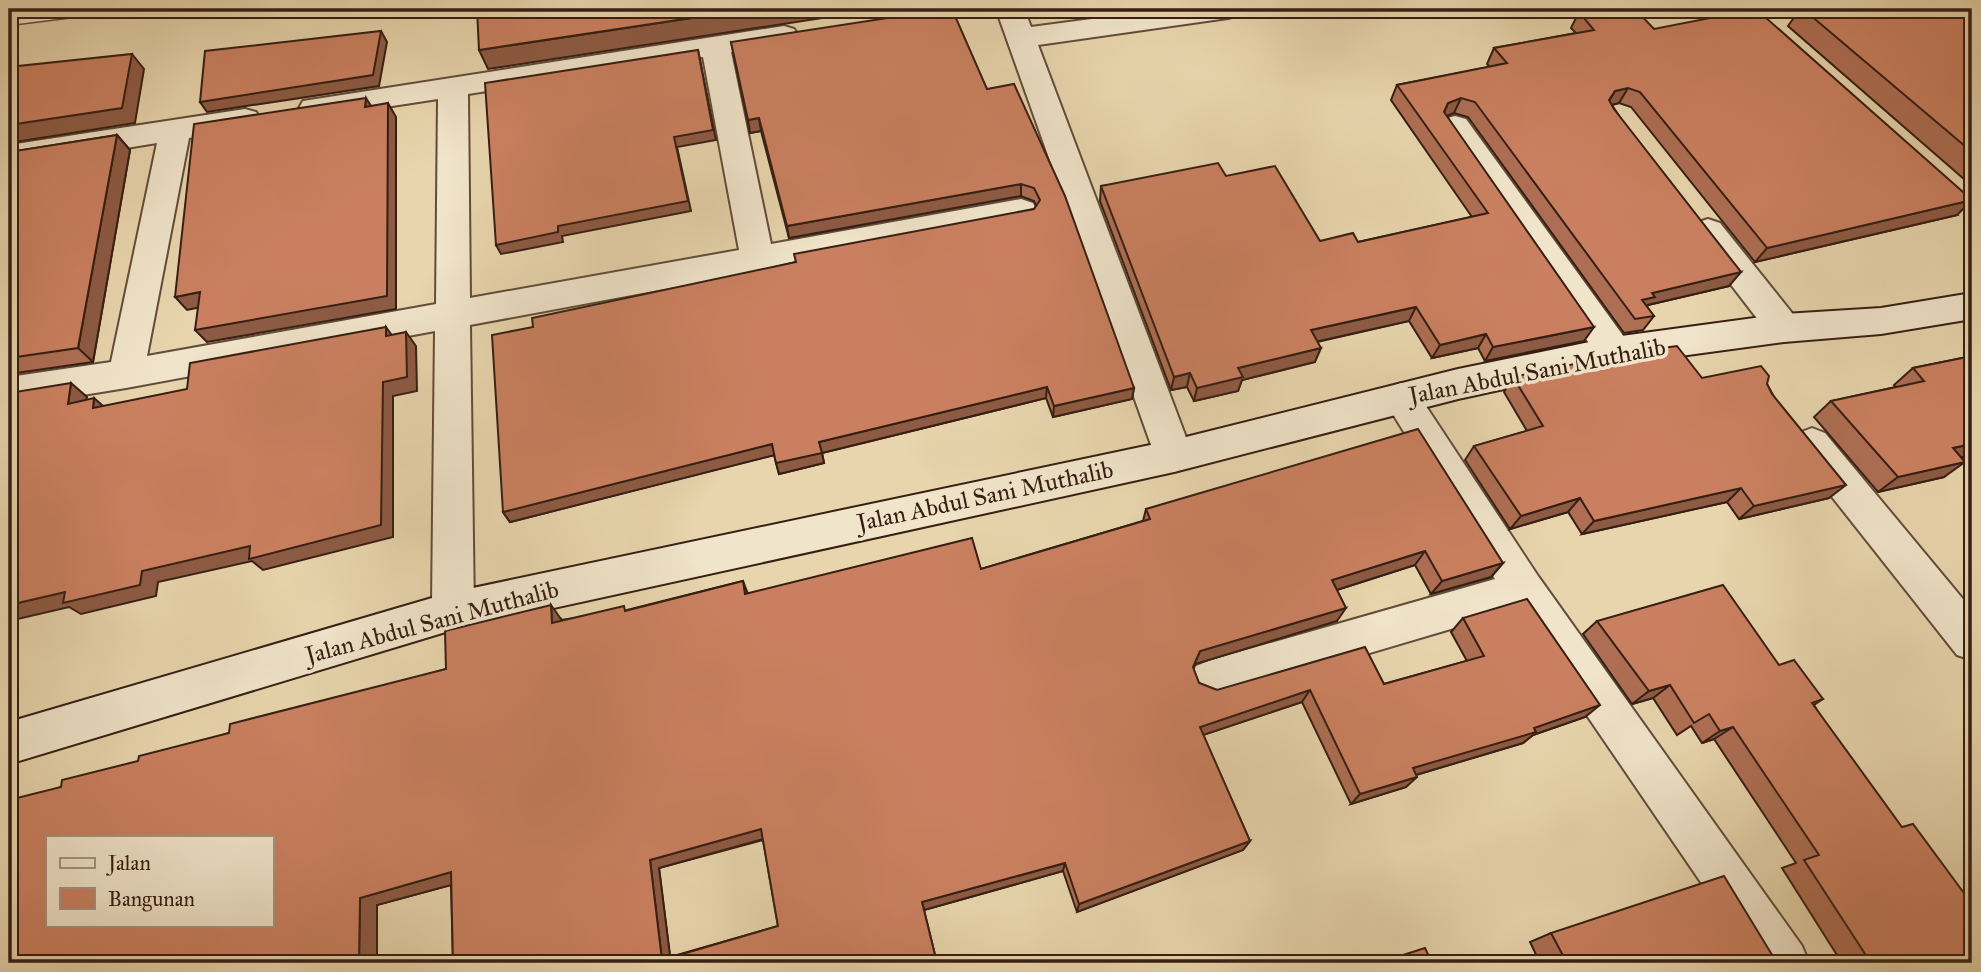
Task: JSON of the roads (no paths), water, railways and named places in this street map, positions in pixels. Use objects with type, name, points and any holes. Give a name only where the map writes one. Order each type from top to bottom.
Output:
[{"type":"street","points":[[1174,456],[1016,23],[1228,9]]},
{"type":"street","points":[[9,156],[807,31]]},
{"type":"street","points":[[715,46],[757,259]]},
{"type":"street","points":[[449,612],[453,610],[453,87]]},
{"type":"street","points":[[1455,126],[1614,351]]},
{"type":"street","points":[[126,374],[175,130]]},
{"type":"street","points":[[9,392],[126,374],[1021,211]]},
{"type":"street","points":[[1693,212],[1784,328]]},
{"type":"street","name":"Jalan Abdul Sani Muthalib","points":[[9,743],[449,612],[1174,456],[1401,398],[1614,351],[1784,328],[1881,321],[1972,306]]},
{"type":"street","points":[[1401,398],[1524,589],[1785,963]]},
{"type":"street","points":[[1790,418],[1972,641]]},
{"type":"street","points":[[1211,680],[1524,589]]},
{"type":"lane","points":[[9,18],[81,9]]}]
